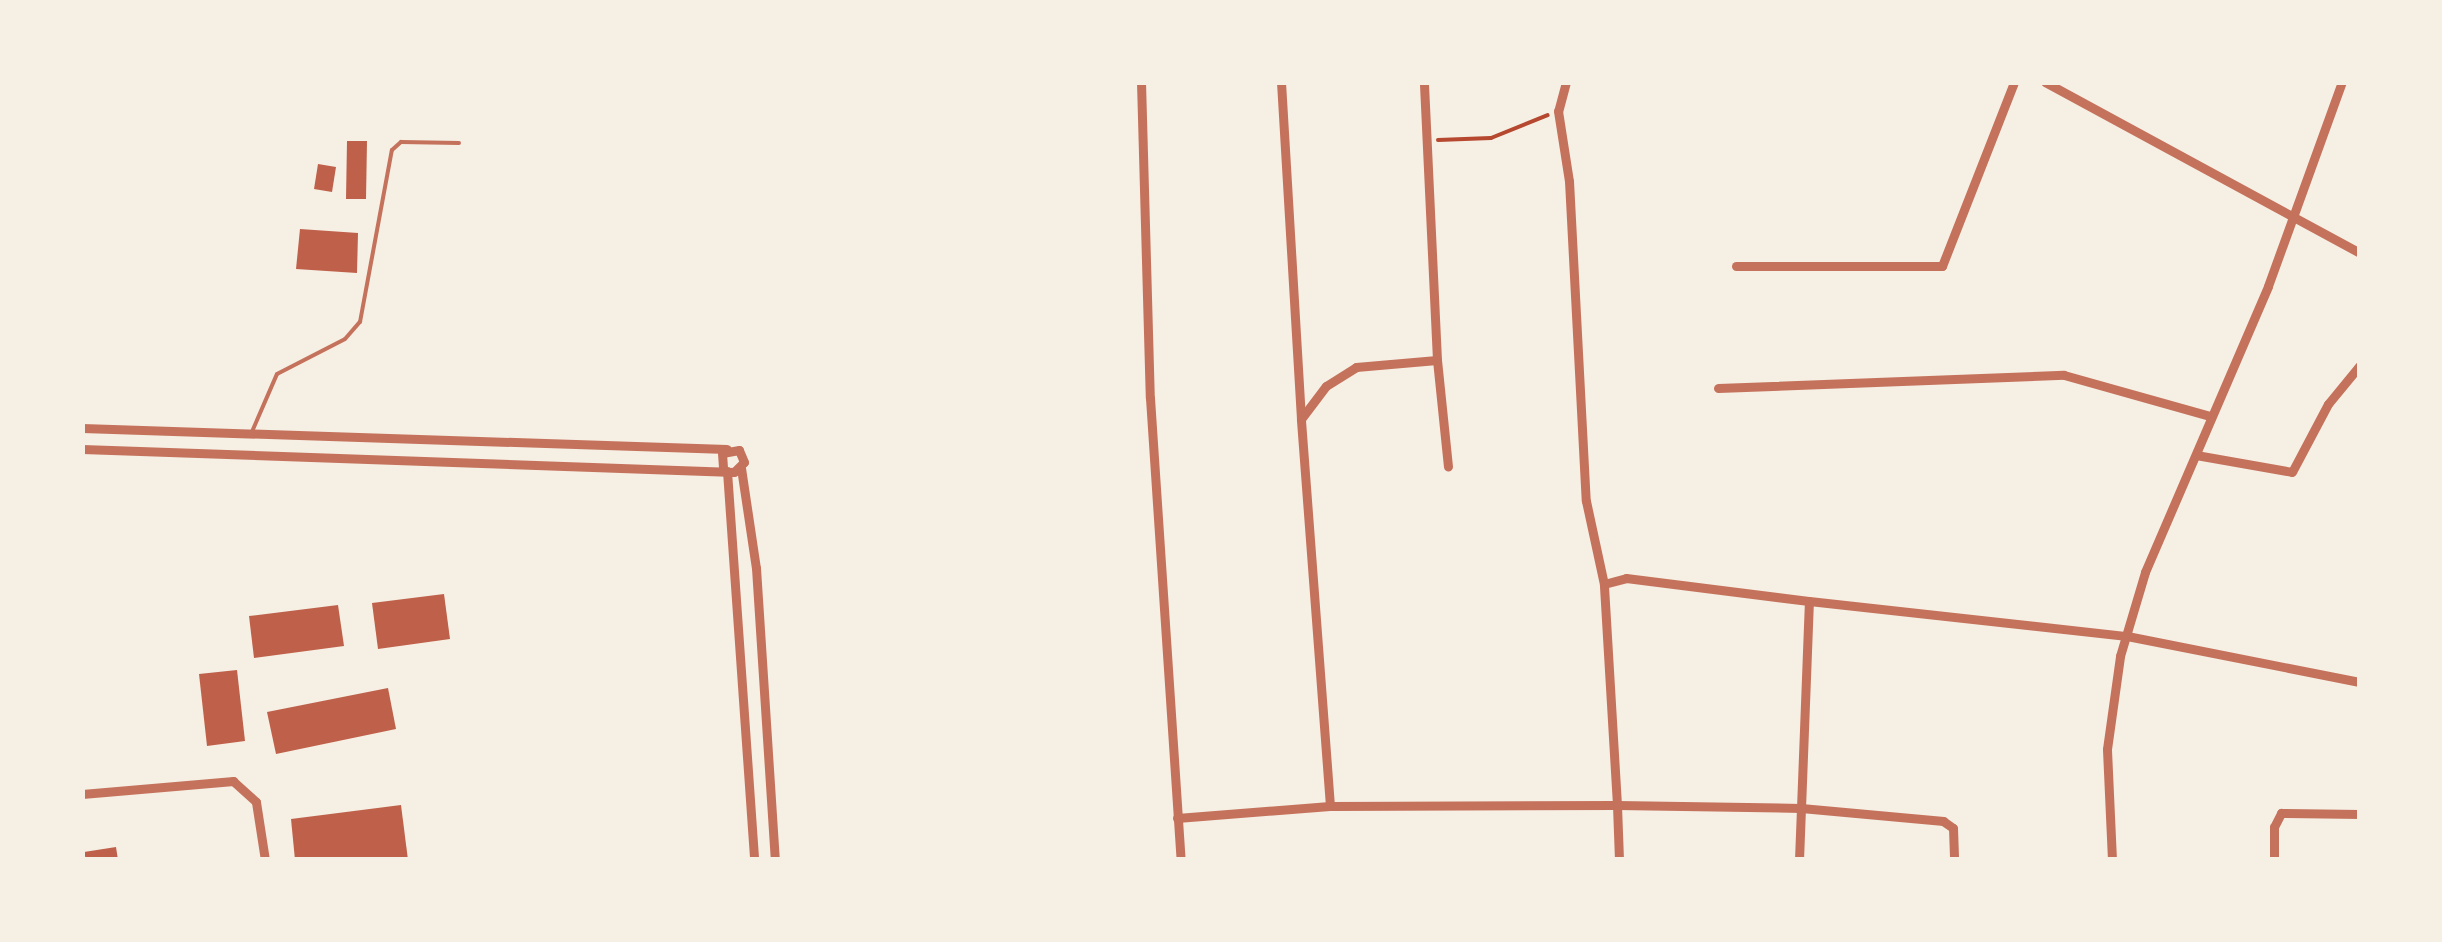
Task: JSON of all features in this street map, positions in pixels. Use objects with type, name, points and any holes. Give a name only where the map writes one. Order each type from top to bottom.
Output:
[{"type":"street","points":[[1142,82],[1150,398],[1181,860]]},
{"type":"street","points":[[1281,82],[1330,806]]},
{"type":"street","points":[[1424,82],[1437,360],[1448,466]]},
{"type":"street","points":[[1566,82],[1558,111],[1568,181],[1586,502],[1604,584],[1619,860]]},
{"type":"street","points":[[1736,266],[1942,266],[2014,82]]},
{"type":"street","points":[[2046,82],[2360,253]]},
{"type":"street","points":[[2112,860],[2107,749],[2127,636],[2146,572],[2295,215],[2342,82]]},
{"type":"street","points":[[1301,419],[1326,386],[1356,367],[1437,360]]},
{"type":"street","points":[[2196,455],[2292,472],[2328,404],[2360,365]]},
{"type":"street","points":[[1718,388],[2064,375],[2210,416]]},
{"type":"street","points":[[82,428],[727,449],[743,455],[741,468],[756,568],[775,860]]},
{"type":"street","points":[[350,458],[354,436]]},
{"type":"street","points":[[82,449],[741,468]]},
{"type":"street","points":[[727,449],[720,458],[725,470],[754,860]]},
{"type":"street","points":[[1604,584],[1626,578],[2127,636],[2360,682]]},
{"type":"street","points":[[1799,860],[1809,601]]},
{"type":"street","points":[[82,794],[233,781],[256,802],[265,860]]},
{"type":"street","points":[[1178,818],[1330,806],[1617,804],[1802,808],[1949,823],[1954,860]]},
{"type":"street","points":[[2274,860],[2274,827],[2282,813],[2360,814]]},
{"type":"lane","points":[[251,434],[278,374],[345,340],[360,322],[392,150],[401,142],[459,143]]},
{"type":"path","points":[[1428,140],[1491,138],[1558,111]]},
{"type":"building","points":[[347,141],[367,141],[366,199],[346,199]]},
{"type":"building","points":[[318,164],[336,167],[332,192],[314,189]]},
{"type":"building","points":[[300,229],[358,233],[357,273],[296,269]]},
{"type":"building","points":[[444,594],[450,639],[378,649],[372,603]]},
{"type":"building","points":[[338,605],[344,646],[254,658],[249,616]]},
{"type":"building","points":[[237,670],[245,741],[207,746],[199,674]]},
{"type":"building","points":[[388,688],[396,729],[276,754],[267,712]]},
{"type":"building","points":[[401,805],[408,860],[295,860],[291,819]]},
{"type":"building","points":[[116,847],[118,860],[86,860],[84,852]]}]
